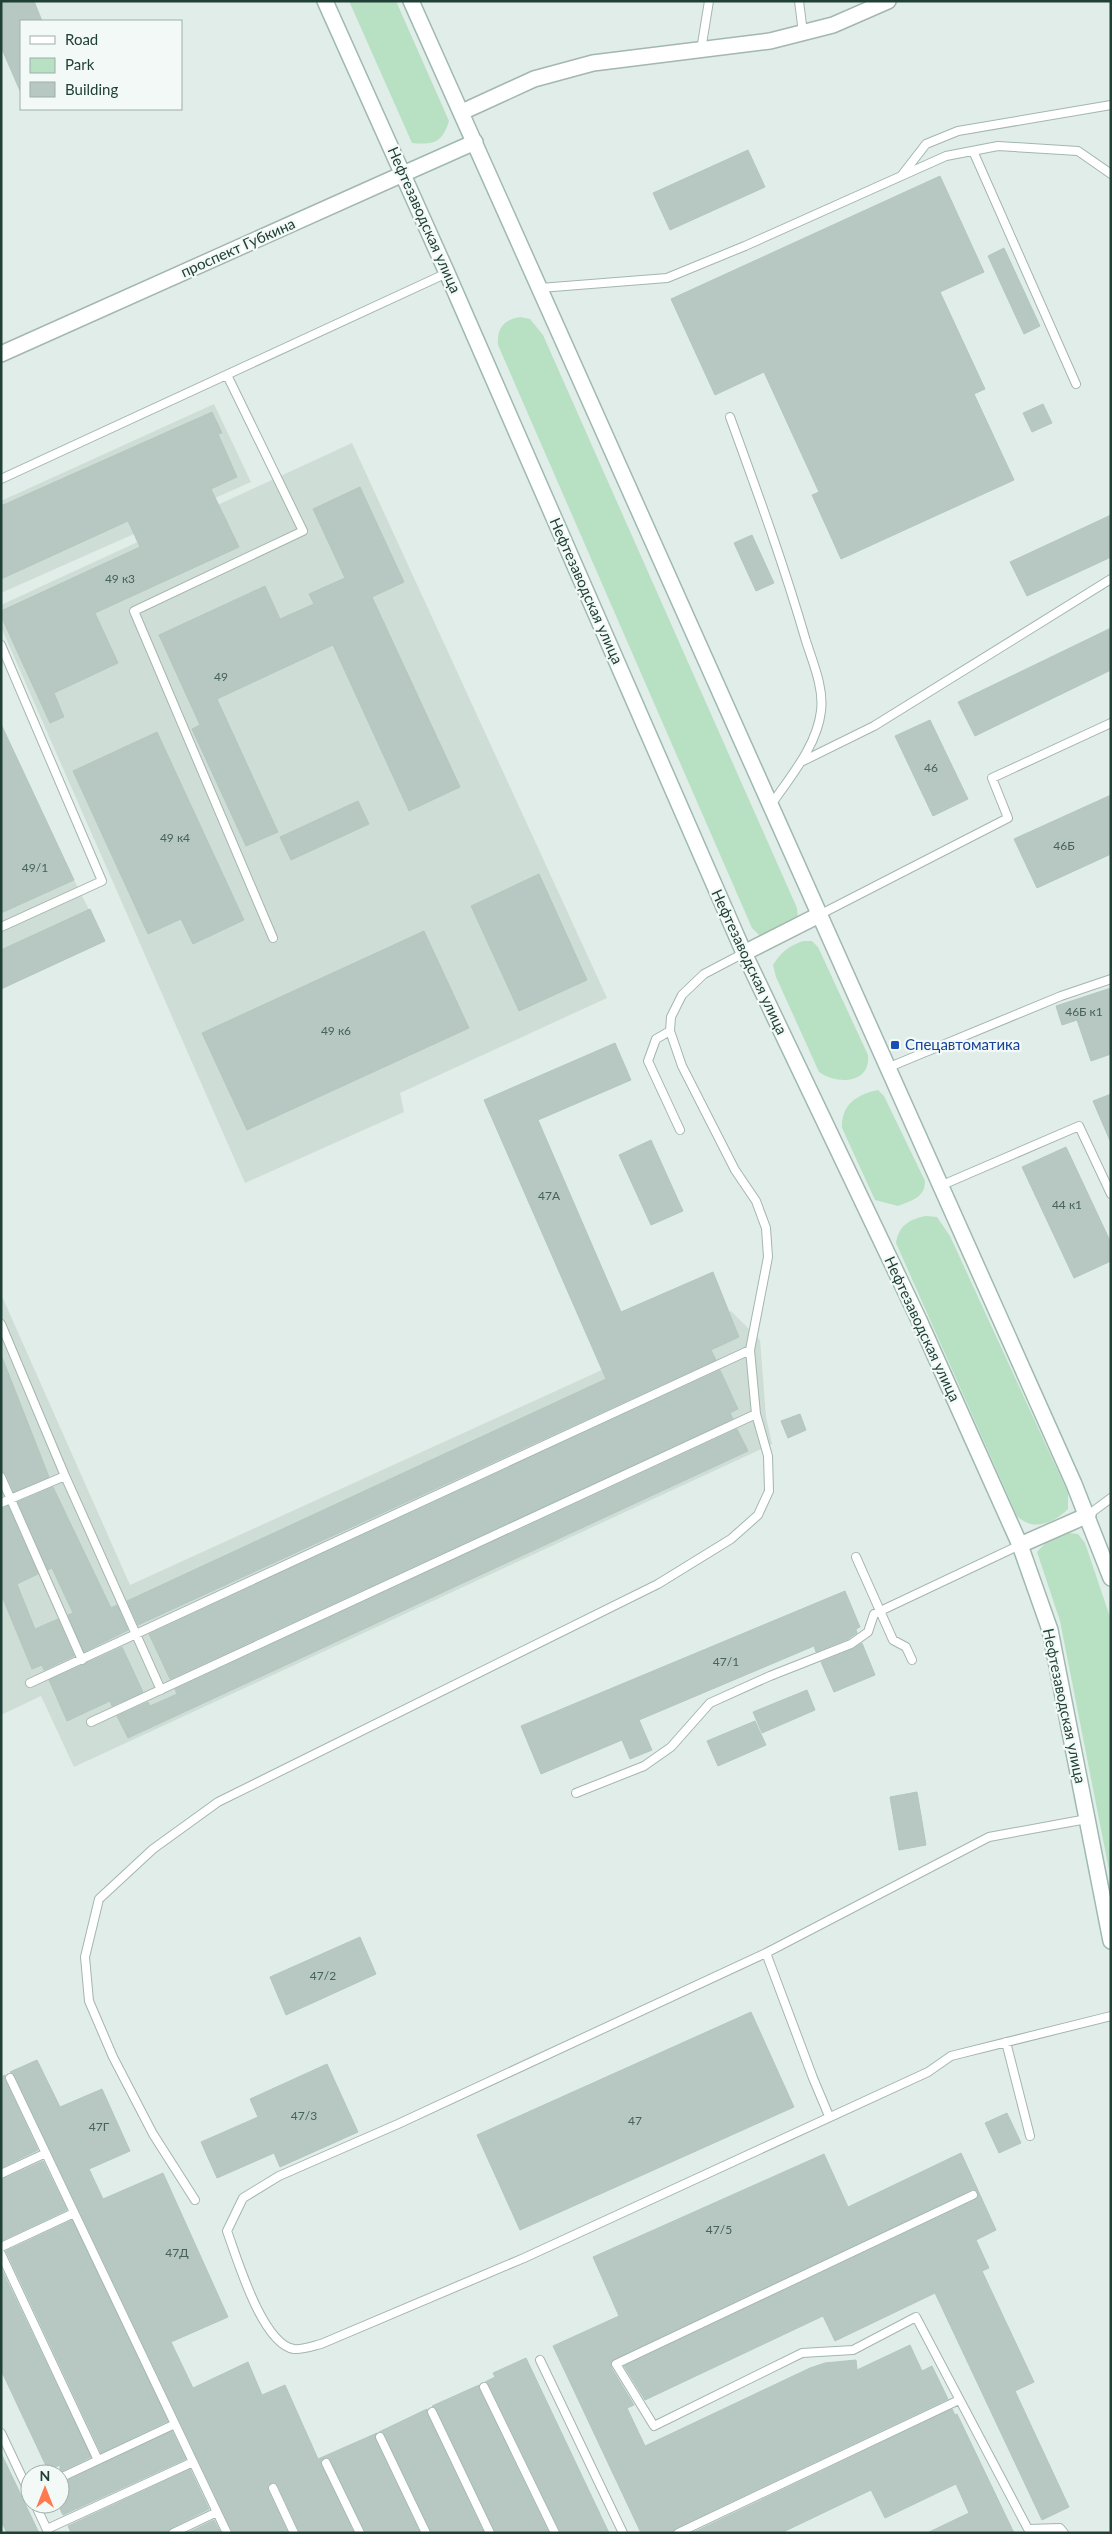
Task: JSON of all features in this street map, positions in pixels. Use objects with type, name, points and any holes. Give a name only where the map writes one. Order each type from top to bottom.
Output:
[{"type":"main road","name":"Нефтезаводская улица","points":[[325,1],[447,273],[744,953],[919,1320],[1020,1545],[1050,1630],[1111,1942]]},
{"type":"main road","points":[[412,1],[1088,1515],[1111,1578]]},
{"type":"main road","points":[[462,112],[534,79],[551,74],[593,64],[770,41],[833,26],[888,1]]},
{"type":"main road","name":"проспект Губкина","points":[[1,354],[475,142]]},
{"type":"main road","points":[[744,953],[819,915]]},
{"type":"main road","points":[[1020,1545],[1088,1515]]},
{"type":"lane","points":[[701,50],[709,1]]},
{"type":"lane","points":[[799,1],[802,33]]},
{"type":"lane","points":[[901,176],[926,144],[958,131],[1111,106]]},
{"type":"lane","points":[[540,288],[667,278],[745,246],[946,156],[998,146],[1078,151],[1111,174]]},
{"type":"lane","points":[[973,151],[1076,384]]},
{"type":"lane","points":[[1,479],[447,273]]},
{"type":"lane","points":[[227,375],[303,531],[134,611],[273,938]]},
{"type":"lane","points":[[730,417],[790,583],[820,688],[821,712],[814,735],[801,762],[771,805]]},
{"type":"lane","points":[[801,762],[874,726],[1111,579]]},
{"type":"lane","points":[[1,645],[102,881],[1,928]]},
{"type":"lane","points":[[819,915],[1008,818],[992,778],[1111,723]]},
{"type":"lane","points":[[195,2200],[153,2134],[113,2057],[89,2001],[85,1957],[99,1899],[153,1849],[218,1802],[658,1584],[731,1540],[758,1515],[769,1491],[768,1456],[756,1414],[750,1350],[768,1257],[766,1228],[756,1201],[735,1170],[682,1066],[670,1031],[671,1017],[682,995],[704,974],[744,953]]},
{"type":"lane","points":[[887,1068],[1061,996],[1111,979]]},
{"type":"lane","points":[[670,1031],[656,1040],[648,1061],[680,1130]]},
{"type":"lane","points":[[940,1186],[1079,1126],[1111,1194]]},
{"type":"lane","points":[[1,1324],[65,1476],[161,1690]]},
{"type":"lane","points":[[30,1684],[750,1350]]},
{"type":"lane","points":[[91,1722],[756,1414]]},
{"type":"lane","points":[[1,1503],[65,1476]]},
{"type":"lane","points":[[1,1477],[82,1660]]},
{"type":"lane","points":[[1088,1515],[1111,1498]]},
{"type":"lane","points":[[576,1793],[644,1766],[671,1747],[710,1703],[761,1680],[851,1644],[868,1632],[874,1614],[1020,1545]]},
{"type":"lane","points":[[856,1557],[893,1640],[906,1647],[912,1660]]},
{"type":"lane","points":[[1087,1818],[989,1837],[766,1953],[398,2124],[279,2176],[244,2198],[227,2231],[247,2288],[265,2322],[278,2341],[294,2348],[321,2344],[524,2258],[928,2072],[951,2056],[1111,2016]]},
{"type":"lane","points":[[766,1953],[830,2116]]},
{"type":"lane","points":[[1006,2042],[1030,2136]]},
{"type":"lane","points":[[10,2078],[227,2533]]},
{"type":"lane","points":[[1,2174],[46,2154]]},
{"type":"lane","points":[[973,2195],[616,2364],[654,2426],[802,2353],[853,2350],[916,2317],[1028,2529],[1060,2528],[1064,2533]]},
{"type":"lane","points":[[1,2247],[74,2213]]},
{"type":"lane","points":[[1,2254],[98,2460]]},
{"type":"lane","points":[[540,2360],[623,2533]]},
{"type":"lane","points":[[484,2387],[555,2533]]},
{"type":"lane","points":[[678,2533],[959,2400]]},
{"type":"lane","points":[[432,2412],[490,2533]]},
{"type":"lane","points":[[70,2473],[175,2424]]},
{"type":"lane","points":[[1,2433],[20,2472]]},
{"type":"lane","points":[[380,2437],[426,2533]]},
{"type":"lane","points":[[40,2514],[48,2531],[193,2462]]},
{"type":"lane","points":[[326,2462],[360,2533]]},
{"type":"lane","points":[[273,2488],[294,2533]]},
{"type":"lane","points":[[173,2533],[217,2512]]},
{"type":"shaded area","points":[[214,404],[251,482],[1,593],[1,501]]},
{"type":"shaded area","points":[[352,443],[607,998],[400,1093],[404,1112],[245,1183],[1,627],[1,605]]},
{"type":"shaded area","points":[[1,724],[74,880],[105,941],[1,989]]},
{"type":"shaded area","points":[[1,1294],[130,1585],[731,1311],[760,1340],[766,1417],[772,1444],[74,1767],[41,1696],[1,1715]]},
{"type":"green space","points":[[349,1],[396,1],[449,121],[443,134],[436,141],[426,144],[412,143]]},
{"type":"green space","points":[[520,317],[530,319],[543,335],[797,908],[798,921],[767,936],[760,936],[752,928],[498,345],[502,326],[509,320]]},
{"type":"green space","points":[[803,941],[812,941],[818,947],[868,1055],[867,1065],[859,1077],[843,1080],[835,1079],[819,1072],[776,977],[773,965],[776,960],[786,950]]},
{"type":"green space","points":[[878,1090],[884,1096],[925,1181],[923,1191],[917,1198],[898,1206],[875,1200],[842,1128],[842,1120],[847,1107],[863,1094]]},
{"type":"green space","points":[[926,1216],[937,1217],[950,1236],[1068,1493],[1068,1509],[1050,1522],[1036,1525],[1030,1524],[1017,1516],[896,1243],[897,1237],[906,1224]]},
{"type":"green space","points":[[1078,1534],[1085,1543],[1111,1620],[1111,1880],[1060,1621],[1037,1552],[1053,1535]]},
{"type":"building","points":[[1,1],[34,1],[42,20],[20,20],[20,91],[1,47]]},
{"type":"building","points":[[748,150],[765,187],[670,230],[653,193]]},
{"type":"building","points":[[940,176],[984,272],[940,292],[985,389],[974,394],[1014,480],[841,559],[812,495],[819,492],[764,372],[715,395],[671,299]]},
{"type":"building","points":[[1004,248],[1040,326],[1024,334],[988,256]]},
{"type":"building","points":[[1043,404],[1052,423],[1032,432],[1023,413]]},
{"type":"building","points":[[212,412],[222,433],[218,434],[237,477],[211,489],[239,547],[95,613],[118,663],[54,693],[64,717],[50,723],[1,616],[1,611],[140,547],[128,521],[1,579],[1,506]]},
{"type":"building","points":[[360,487],[404,582],[372,597],[460,787],[409,811],[333,645],[217,699],[278,832],[246,846],[192,729],[200,725],[159,635],[265,586],[280,619],[314,604],[309,594],[345,578],[313,509]]},
{"type":"building","points":[[1111,515],[1111,557],[1027,596],[1010,562]]},
{"type":"building","points":[[752,535],[774,583],[756,591],[734,543]]},
{"type":"building","points":[[1111,628],[1111,670],[975,736],[958,702]]},
{"type":"building","points":[[930,720],[968,799],[933,816],[895,736]]},
{"type":"building","points":[[1,724],[74,880],[1,913]]},
{"type":"building","points":[[157,732],[244,920],[193,944],[181,919],[148,934],[73,771]]},
{"type":"building","points":[[1111,795],[1111,854],[1037,888],[1014,839]]},
{"type":"building","points":[[358,801],[369,824],[291,860],[280,837]]},
{"type":"building","points":[[539,874],[587,980],[519,1011],[471,906]]},
{"type":"building","points":[[90,909],[105,941],[1,989],[1,950]]},
{"type":"building","points":[[424,931],[469,1028],[247,1130],[202,1033]]},
{"type":"building","points":[[1111,988],[1111,1054],[1091,1061],[1077,1020],[1062,1025],[1056,1006]]},
{"type":"building","points":[[615,1043],[631,1080],[538,1120],[621,1312],[713,1272],[739,1337],[711,1350],[716,1360],[138,1625],[127,1601],[606,1379],[484,1100]]},
{"type":"building","points":[[1111,1094],[1111,1143],[1093,1101]]},
{"type":"building","points":[[651,1140],[683,1211],[651,1225],[619,1155]]},
{"type":"building","points":[[1066,1147],[1111,1243],[1111,1261],[1074,1278],[1022,1167]]},
{"type":"building","points":[[2,1357],[49,1477],[14,1492],[6,1474],[1,1471]]},
{"type":"building","points":[[720,1370],[738,1409],[730,1413],[733,1419],[170,1679],[149,1634]]},
{"type":"building","points":[[800,1414],[806,1430],[788,1438],[781,1421]]},
{"type":"building","points":[[737,1429],[748,1451],[128,1738],[117,1716],[148,1702],[150,1706],[177,1694],[175,1689]]},
{"type":"building","points":[[53,1487],[111,1608],[117,1605],[128,1630],[84,1652],[68,1615],[73,1613],[52,1568],[48,1570],[18,1502]]},
{"type":"building","points":[[8,1506],[38,1574],[17,1584],[35,1629],[58,1619],[74,1656],[44,1670],[42,1665],[32,1669],[1,1594],[1,1509]]},
{"type":"building","points":[[845,1591],[860,1627],[856,1629],[857,1633],[848,1639],[816,1652],[814,1646],[639,1720],[652,1750],[630,1759],[622,1740],[541,1774],[521,1726]]},
{"type":"building","points":[[862,1643],[875,1675],[834,1692],[821,1662],[853,1649]]},
{"type":"building","points":[[122,1647],[143,1692],[112,1706],[110,1701],[67,1721],[49,1680]]},
{"type":"building","points":[[807,1690],[815,1710],[762,1733],[753,1712]]},
{"type":"building","points":[[755,1721],[766,1745],[718,1766],[707,1741]]},
{"type":"building","points":[[917,1792],[926,1845],[899,1850],[890,1797]]},
{"type":"building","points":[[360,1937],[376,1974],[286,2015],[270,1977]]},
{"type":"building","points":[[751,2012],[794,2107],[520,2230],[477,2135]]},
{"type":"building","points":[[37,2060],[60,2107],[102,2089],[130,2151],[89,2169],[103,2199],[163,2173],[228,2317],[171,2342],[193,2388],[248,2362],[262,2395],[285,2385],[318,2459],[377,2433],[375,2439],[420,2533],[366,2533],[331,2461],[326,2457],[321,2460],[321,2465],[354,2533],[300,2533],[278,2486],[273,2482],[268,2485],[268,2490],[288,2533],[233,2533],[15,2076],[10,2072]]},
{"type":"building","points":[[327,2064],[358,2132],[280,2167],[274,2153],[217,2178],[201,2142],[258,2117],[250,2099]]},
{"type":"building","points":[[5,2075],[5,2080],[38,2150],[1,2168],[1,2077]]},
{"type":"building","points":[[1007,2113],[1021,2143],[999,2153],[985,2123]]},
{"type":"building","points":[[961,2153],[996,2230],[976,2240],[989,2268],[982,2271],[1034,2382],[1015,2391],[1069,2507],[1042,2520],[935,2293],[835,2341],[823,2316],[645,2400],[624,2366],[975,2200],[978,2193],[973,2189],[612,2361],[611,2367],[634,2405],[627,2408],[645,2446],[810,2368],[825,2363],[856,2360],[857,2370],[910,2345],[922,2371],[932,2366],[948,2399],[676,2528],[672,2533],[641,2533],[553,2346],[619,2316],[593,2257],[824,2154],[848,2207]]},
{"type":"building","points":[[43,2161],[67,2210],[1,2241],[1,2180]]},
{"type":"building","points":[[72,2220],[168,2421],[101,2453],[6,2251]]},
{"type":"building","points":[[1,2268],[91,2457],[70,2467],[70,2464],[45,2464],[1,2370]]},
{"type":"building","points":[[526,2358],[609,2533],[561,2533],[489,2385],[485,2382],[495,2377],[493,2373]]},
{"type":"building","points":[[479,2385],[479,2389],[549,2533],[496,2533],[437,2410],[432,2406]]},
{"type":"building","points":[[427,2409],[427,2414],[484,2533],[432,2533],[385,2435],[379,2432]]},
{"type":"building","points":[[952,2409],[955,2415],[957,2414],[1014,2533],[927,2533],[969,2513],[956,2484],[885,2518],[871,2490],[781,2533],[692,2533]]},
{"type":"building","points":[[172,2431],[186,2459],[70,2512],[70,2479]]},
{"type":"building","points":[[1,2453],[20,2493],[20,2514],[30,2514],[39,2533],[7,2533],[1,2521]]},
{"type":"building","points":[[190,2469],[209,2509],[171,2528],[167,2533],[71,2533],[68,2526]]},
{"type":"building","points":[[214,2520],[221,2533],[187,2533]]},
{"type":"place","name":"Спецавтоматика","points":[[895,1045]]}]
